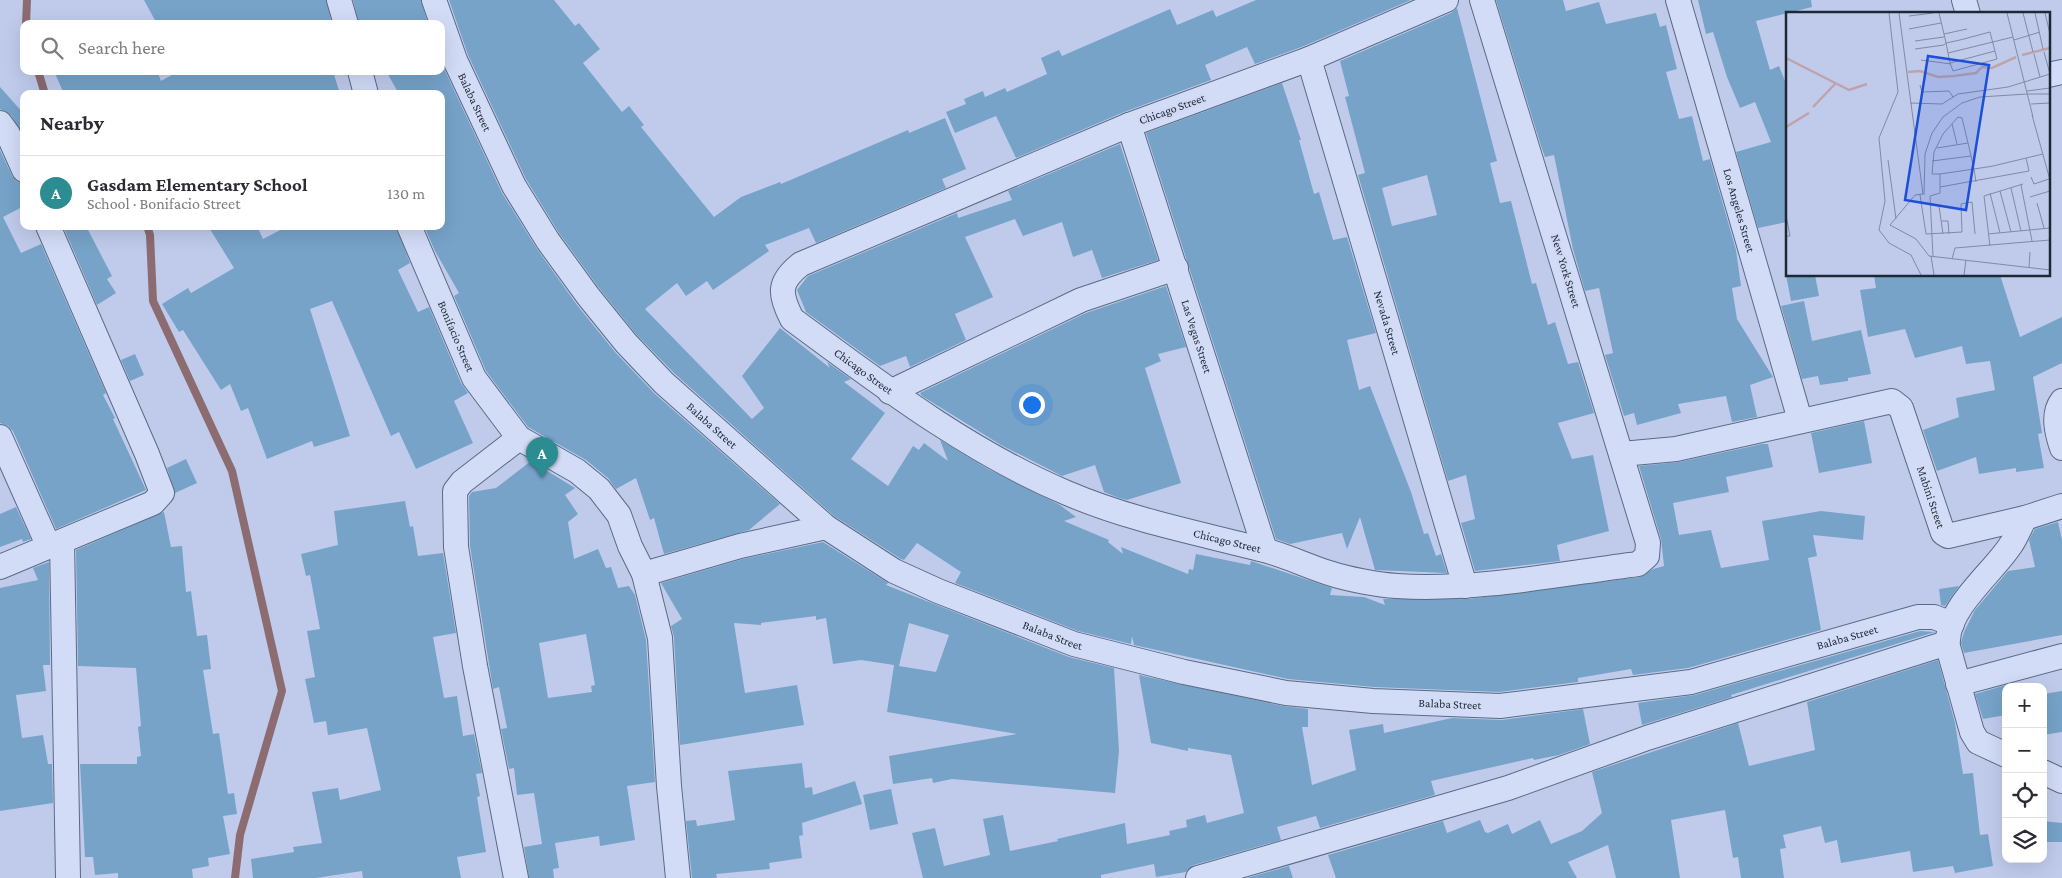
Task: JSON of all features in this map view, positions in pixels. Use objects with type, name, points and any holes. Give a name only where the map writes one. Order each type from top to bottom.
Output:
[{"type":"street","points":[[339,0],[345,20]]},
{"type":"street","name":"Balaba Street","points":[[434,0],[441,20]]},
{"type":"street","name":"Chicago Street","points":[[1446,0],[1309,59],[1129,125],[801,264],[789,273],[782,288],[782,298],[792,319],[890,392],[1001,461],[1066,493],[1127,515],[1217,540],[1265,550],[1300,561],[1330,574],[1386,584],[1466,586],[1638,564],[1647,556],[1648,543]]},
{"type":"street","name":"New York Street","points":[[1482,0],[1648,543]]},
{"type":"street","name":"Los Angeles Street","points":[[1678,0],[1800,420]]},
{"type":"street","name":"Balaba Street","points":[[445,31],[455,60],[514,186],[548,241],[588,296],[626,343],[664,383],[826,527],[894,571],[1021,625],[1074,644],[1184,672],[1286,693],[1373,701],[1500,706],[1691,682],[1918,617],[1934,617],[1950,633]]},
{"type":"street","name":"Nevada Street","points":[[1309,59],[1466,586]]},
{"type":"street","points":[[361,75],[365,90]]},
{"type":"street","points":[[0,123],[8,134],[20,161]]},
{"type":"street","name":"Las Vegas Street","points":[[1129,125],[1265,550]]},
{"type":"street","points":[[0,567],[153,503],[162,494],[148,454],[50,230]]},
{"type":"street","name":"Bonifacio Street","points":[[410,230],[474,378],[519,438]]},
{"type":"street","points":[[890,392],[1081,300],[1176,268]]},
{"type":"street","name":"Mabini Street","points":[[1800,420],[1892,401],[1901,408],[1943,533],[1948,536],[2025,518],[2062,506]]},
{"type":"street","points":[[2062,401],[2058,407],[2056,429],[2062,448]]},
{"type":"street","points":[[1622,454],[1676,450],[1800,420]]},
{"type":"street","points":[[0,437],[56,545],[68,878]]},
{"type":"street","points":[[516,878],[475,666],[456,548],[454,508],[455,491],[462,482],[519,438],[577,471],[599,489],[619,515],[630,546],[644,574],[660,638],[669,786],[678,878]]},
{"type":"street","points":[[2002,753],[1978,742],[1967,717],[1958,684],[1950,633],[1967,597],[2010,546],[2025,518]]},
{"type":"street","points":[[644,574],[740,546],[826,527]]},
{"type":"street","points":[[1198,878],[1508,788],[1950,633]]},
{"type":"street","points":[[1958,684],[2062,656]]},
{"type":"street","points":[[2045,773],[2062,781]]},
{"type":"building","points":[[144,0],[326,0],[331,20],[155,20]]},
{"type":"building","points":[[353,0],[421,0],[427,20],[358,20]]},
{"type":"building","points":[[449,0],[554,0],[575,26],[579,23],[600,49],[583,63],[622,112],[629,106],[644,125],[641,127],[714,217],[741,197],[780,182],[781,184],[908,130],[909,133],[945,118],[966,169],[942,179],[946,188],[816,243],[809,228],[765,245],[769,251],[713,290],[707,281],[686,296],[677,283],[645,309],[752,419],[764,408],[742,376],[780,328],[830,368],[827,362],[851,379],[844,382],[885,413],[851,459],[888,486],[913,446],[919,450],[924,443],[948,461],[940,440],[988,469],[1060,505],[1076,517],[1064,521],[1109,540],[1108,542],[1123,554],[1121,547],[1188,574],[1189,569],[1193,570],[1196,554],[1250,565],[1251,561],[1332,588],[1330,595],[1364,597],[1385,605],[1383,599],[1468,599],[1640,577],[1653,569],[1664,566],[1661,539],[1639,466],[1679,462],[1762,444],[1768,444],[1773,467],[1726,477],[1729,492],[1673,503],[1679,535],[1711,530],[1721,568],[1769,560],[1762,521],[1821,511],[1865,516],[1863,540],[1813,535],[1817,556],[1808,558],[1821,630],[1688,668],[1633,675],[1631,669],[1578,678],[1578,682],[1499,692],[1374,687],[1288,679],[1134,645],[1132,636],[1131,644],[1078,631],[955,583],[961,572],[917,543],[904,560],[901,559],[834,516],[674,373],[636,334],[599,288],[559,233],[526,179],[468,55]]},
{"type":"building","points":[[1256,0],[1411,0],[1304,46],[1255,64],[1247,47],[1205,65],[1211,80],[1124,112],[1016,158],[996,116],[955,133],[946,112],[966,104],[964,99],[983,91],[985,97],[1005,88],[1007,92],[1047,74],[1041,58],[1059,50],[1062,56],[1170,9],[1177,25],[1213,10],[1216,17]]},
{"type":"building","points":[[1496,0],[1563,0],[1566,11],[1599,2],[1606,24],[1656,13],[1660,27],[1666,25],[1677,69],[1666,72],[1679,119],[1692,116],[1703,161],[1710,159],[1736,250],[1741,286],[1732,288],[1737,319],[1773,377],[1750,385],[1757,417],[1732,422],[1726,396],[1678,404],[1681,413],[1637,425],[1634,413],[1624,416],[1605,355],[1613,353],[1599,288],[1585,291],[1573,249],[1554,155],[1545,157]]},
{"type":"building","points":[[1698,0],[1811,0],[1812,7],[1756,21],[1770,70],[1779,66],[1786,84],[1786,222],[1758,228],[1736,152],[1771,142],[1755,102],[1740,108],[1727,77],[1713,32],[1706,34]]},
{"type":"building","points":[[1457,8],[1497,161],[1490,163],[1500,203],[1511,201],[1532,284],[1536,283],[1548,325],[1555,322],[1568,364],[1578,362],[1594,413],[1558,423],[1572,459],[1593,455],[1609,531],[1557,545],[1560,561],[1475,571],[1461,523],[1475,519],[1466,475],[1448,481],[1358,175],[1365,173],[1345,97],[1349,96],[1340,61],[1451,13]],"holes":[[[1427,175],[1437,215],[1392,226],[1382,188]]]},
{"type":"building","points":[[445,71],[502,193],[537,249],[577,305],[615,352],[654,393],[780,504],[749,530],[664,554],[654,518],[650,520],[636,478],[616,489],[608,478],[586,460],[528,427],[486,371],[454,296],[459,293],[435,251],[426,230],[445,230],[445,90],[397,90],[388,75],[445,75]]},
{"type":"building","points":[[56,75],[159,75],[161,81],[172,75],[334,75],[339,90],[62,90]]},
{"type":"building","points":[[1282,83],[1301,140],[1299,140],[1314,194],[1319,192],[1333,240],[1347,237],[1376,333],[1347,340],[1359,390],[1370,386],[1411,492],[1424,534],[1428,533],[1436,556],[1441,554],[1447,573],[1375,570],[1360,517],[1347,549],[1342,533],[1290,544],[1276,539],[1146,133]]},
{"type":"building","points":[[0,87],[20,110],[20,130],[11,115],[0,109]]},
{"type":"building","points":[[1120,144],[1158,260],[1102,278],[1092,250],[1073,257],[1062,222],[1023,236],[1015,219],[965,237],[993,297],[955,314],[966,340],[910,367],[906,356],[880,366],[806,312],[797,290],[808,276],[957,213],[958,218],[1012,200],[1008,191]]},
{"type":"building","points":[[0,150],[12,176],[20,182],[20,208],[3,217],[21,253],[41,244],[106,393],[103,395],[115,418],[113,419],[146,490],[56,529],[13,431],[8,426],[0,423]]},
{"type":"building","points":[[65,230],[88,230],[112,276],[107,279],[116,293],[97,305]]},
{"type":"building","points":[[210,230],[259,230],[263,239],[280,230],[398,230],[410,263],[398,270],[418,312],[429,307],[461,383],[468,393],[454,401],[473,443],[416,469],[399,432],[391,436],[332,301],[310,309],[350,436],[314,447],[312,441],[267,459],[248,408],[241,411],[230,384],[221,390],[183,330],[179,332],[162,304],[188,288],[191,293],[234,268]]},
{"type":"building","points":[[1786,276],[1815,276],[1819,296],[1791,301]]},
{"type":"building","points":[[1874,276],[2000,276],[2020,337],[2062,317],[2062,363],[2033,377],[2042,433],[2038,434],[2044,468],[2016,472],[2016,468],[1979,474],[1976,457],[1937,471],[1923,430],[1959,417],[1956,398],[1995,390],[1990,361],[1966,364],[1962,346],[1915,358],[1905,329],[1868,337],[1860,290],[1876,288]]},
{"type":"building","points":[[1166,286],[1186,347],[1158,354],[1161,361],[1145,368],[1181,483],[1127,500],[1119,498],[1104,492],[1095,465],[1062,476],[1001,445],[920,393],[1086,313]]},
{"type":"building","points":[[1804,301],[1812,341],[1861,330],[1871,374],[1848,378],[1848,381],[1820,385],[1818,376],[1802,379],[1781,306]]},
{"type":"building","points":[[135,354],[144,375],[130,381],[121,360]]},
{"type":"building","points":[[1864,421],[1872,463],[1819,473],[1811,433]]},
{"type":"building","points":[[186,459],[197,483],[175,493],[167,468]]},
{"type":"building","points":[[531,461],[575,488],[565,495],[578,514],[568,522],[574,559],[598,549],[606,568],[611,567],[618,588],[629,586],[635,595],[646,640],[655,782],[627,786],[635,840],[600,846],[599,836],[555,843],[559,868],[553,869],[554,878],[529,878],[524,847],[542,844],[534,793],[517,795],[514,768],[509,769],[501,729],[507,728],[499,687],[493,689],[470,546],[469,496],[472,492],[496,488]],"holes":[[[586,634],[595,685],[591,686],[592,692],[548,698],[539,643]]]},
{"type":"building","points":[[405,501],[410,527],[413,526],[418,556],[443,553],[456,633],[433,637],[444,698],[457,696],[463,736],[474,734],[482,773],[476,774],[480,796],[477,797],[486,852],[457,857],[461,878],[363,878],[362,871],[316,878],[253,878],[251,859],[294,852],[293,847],[322,843],[312,792],[338,788],[340,800],[381,790],[367,728],[328,735],[326,721],[314,723],[305,679],[315,677],[307,631],[320,629],[310,575],[306,576],[301,554],[338,545],[334,511]]},
{"type":"building","points":[[16,507],[31,539],[23,542],[22,539],[0,547],[0,514]]},
{"type":"building","points":[[164,512],[171,547],[182,546],[186,592],[191,591],[197,636],[207,635],[211,669],[203,670],[213,734],[219,733],[228,794],[234,793],[237,814],[223,816],[230,854],[208,858],[209,866],[192,869],[193,878],[118,878],[118,873],[95,875],[93,857],[85,857],[80,764],[137,764],[137,757],[141,756],[138,727],[141,726],[136,668],[78,666],[76,550]]},
{"type":"building","points":[[2058,522],[2062,540],[2062,635],[1964,653],[1961,643],[1964,632],[1975,610],[2008,571],[2035,567],[2029,540],[2035,529]]},
{"type":"building","points":[[823,542],[888,583],[886,585],[1069,657],[1114,668],[1119,751],[1115,793],[952,779],[933,783],[932,778],[893,784],[889,756],[1017,734],[887,712],[894,665],[861,660],[833,664],[826,618],[816,620],[816,616],[761,623],[761,625],[734,623],[745,693],[797,685],[804,725],[680,745],[674,637],[671,626],[682,619],[661,583],[743,559]],"holes":[[[909,623],[949,635],[936,672],[899,666]]]},
{"type":"building","points":[[49,562],[50,665],[43,665],[46,691],[16,695],[22,738],[43,735],[48,764],[52,764],[53,803],[0,811],[0,588],[38,580],[33,568]]},
{"type":"building","points":[[1959,586],[1945,606],[1941,605],[1939,589]]},
{"type":"building","points":[[1920,631],[1935,632],[1731,695],[1732,697],[1642,725],[1638,703],[1695,695]]},
{"type":"building","points":[[1938,660],[1955,723],[1963,774],[1973,773],[1980,835],[1988,834],[1993,866],[1955,873],[1953,866],[1913,872],[1910,851],[1841,863],[1837,840],[1825,843],[1821,826],[1783,835],[1786,848],[1780,849],[1784,878],[1741,878],[1738,857],[1733,858],[1725,810],[1671,820],[1680,878],[1616,878],[1608,845],[1568,862],[1577,878],[1336,878],[1328,855],[1443,821],[1447,833],[1480,820],[1485,832],[1488,833],[1508,824],[1512,834],[1540,820],[1551,844],[1582,831],[1602,813],[1592,772],[1738,723],[1749,766],[1815,750],[1807,702]]},
{"type":"building","points":[[1139,675],[1283,706],[1308,709],[1308,727],[1302,727],[1312,785],[1356,770],[1349,730],[1383,724],[1384,733],[1452,718],[1502,720],[1583,709],[1590,744],[1559,755],[1534,760],[1533,758],[1431,781],[1435,795],[1320,828],[1316,816],[1277,827],[1281,840],[1194,865],[1186,872],[1156,877],[1154,864],[1101,875],[1101,878],[923,878],[912,833],[935,828],[944,866],[990,855],[983,819],[1003,815],[1010,851],[1058,841],[1057,839],[1125,823],[1127,844],[1170,835],[1169,831],[1187,827],[1186,820],[1205,815],[1207,823],[1244,813],[1231,755],[1188,748],[1188,751],[1151,743]]},
{"type":"building","points":[[2002,686],[2002,716],[1983,719],[1975,694]]},
{"type":"building","points":[[2062,691],[2062,732],[2047,734],[2047,693]]},
{"type":"building","points":[[802,763],[805,788],[812,787],[813,795],[855,781],[862,804],[802,823],[803,835],[799,836],[802,858],[769,863],[770,869],[716,874],[717,878],[692,878],[686,821],[696,820],[697,826],[735,820],[728,771]]},
{"type":"building","points":[[891,789],[898,824],[870,830],[863,795]]},
{"type":"building","points":[[2047,821],[2062,823],[2062,842],[2047,842]]},
{"type":"building","points":[[1289,866],[1293,878],[1247,878]]},
{"type":"waterway","points":[[26,20],[27,0]]},
{"type":"waterway","points":[[39,75],[44,90]]},
{"type":"waterway","points":[[148,230],[153,301],[232,471],[282,691],[240,835],[235,878]]},
{"type":"place","name":"Gasdam Elementary School","points":[[542,478]]}]
